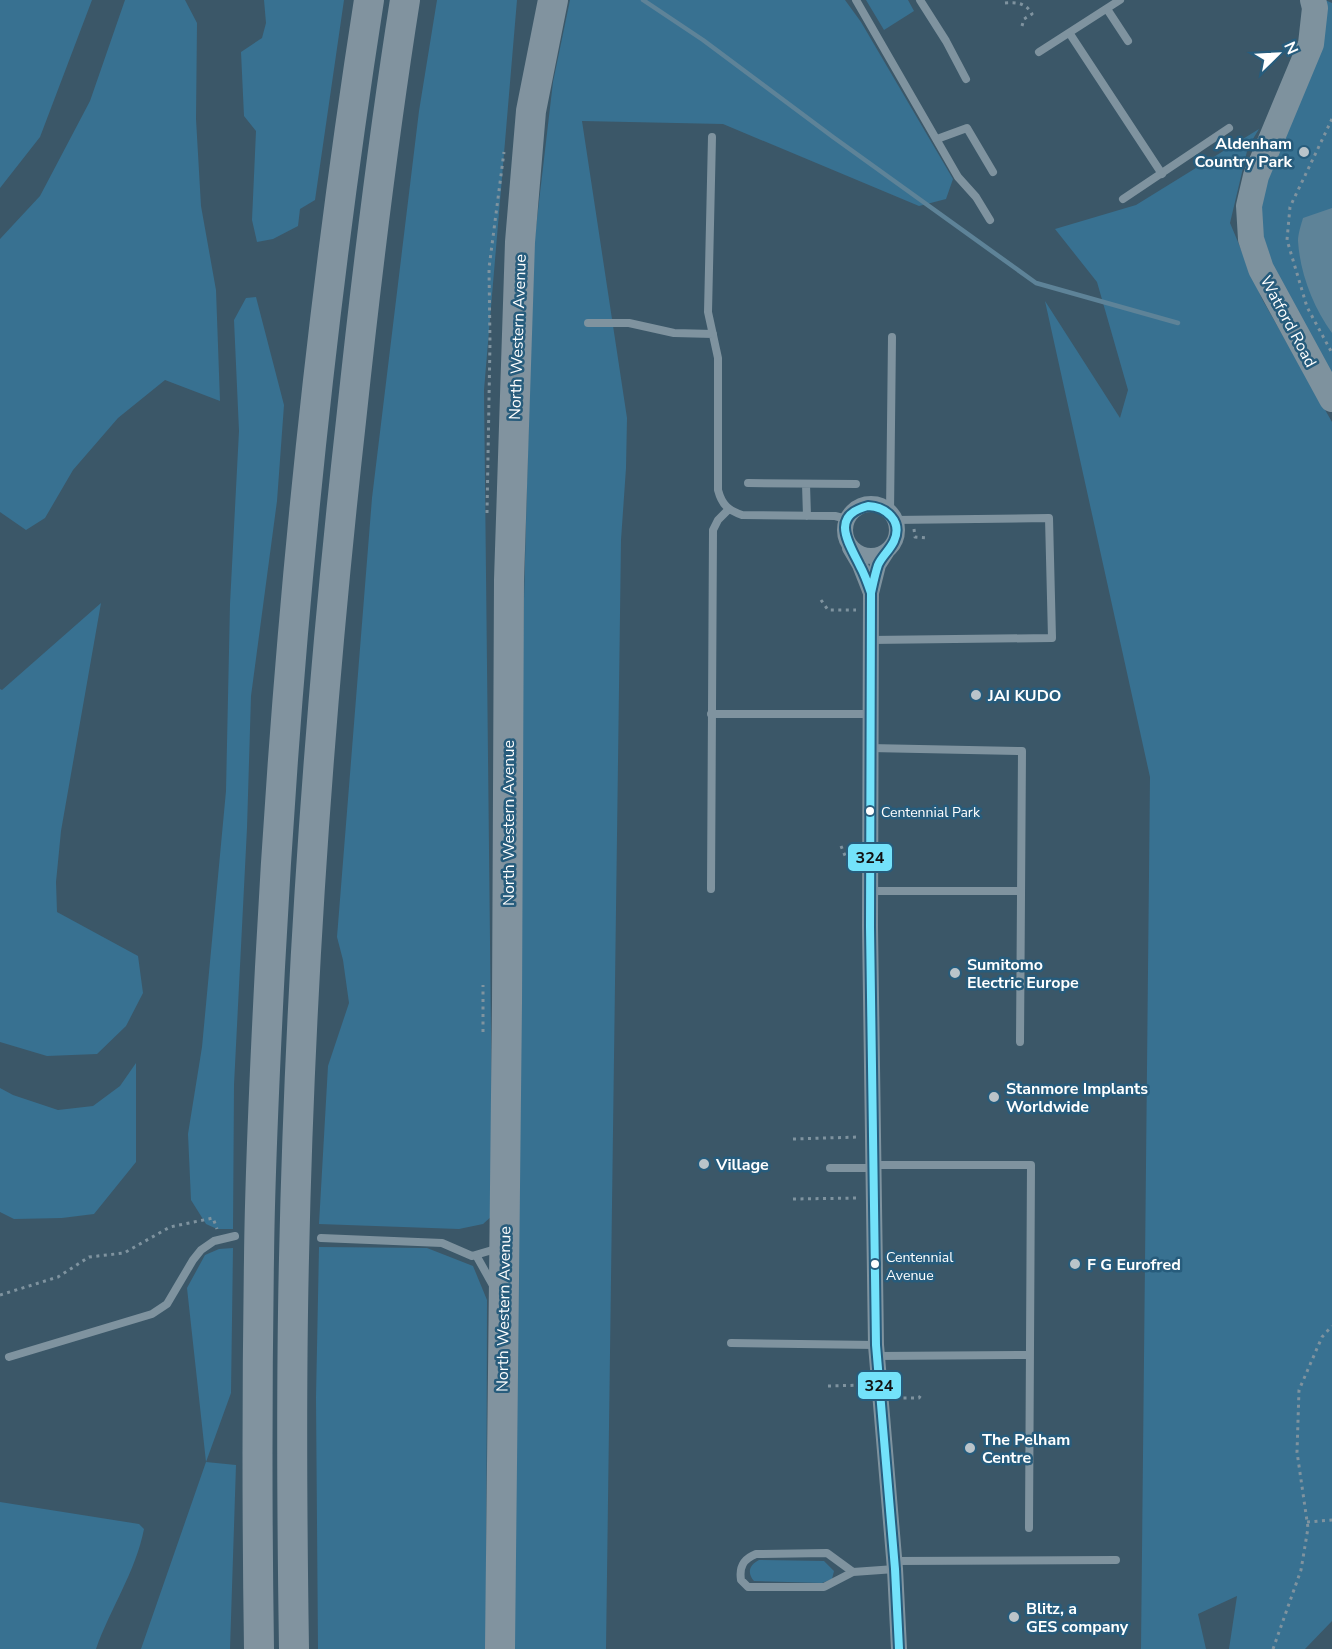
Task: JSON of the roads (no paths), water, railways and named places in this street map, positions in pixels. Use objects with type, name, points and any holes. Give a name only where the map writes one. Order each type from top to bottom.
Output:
[{"type":"highway","points":[[259,1649],[256,1479],[259,1256],[267,1034],[280,791],[309,466],[341,199],[369,0]]},
{"type":"highway","points":[[294,1649],[292,1479],[294,1260],[303,1025],[315,815],[326,662],[354,389],[379,182],[405,0]]},
{"type":"highway","name":"North Western Avenue","points":[[500,1649],[503,1305],[490,1251],[507,1003],[509,580],[520,242],[531,111],[553,0]]},
{"type":"main road","name":"Watford Road","points":[[1313,0],[1315,8],[1311,44],[1256,176],[1249,206],[1251,239],[1261,269],[1332,399]]},
{"type":"street","points":[[871,593],[845,533],[847,519],[852,512],[867,505],[883,507],[892,516],[896,537],[878,565],[871,593],[870,891],[877,1350],[899,1649]]},
{"type":"street","points":[[850,546],[855,552],[871,557],[887,551]]},
{"type":"lane","points":[[856,0],[958,177],[976,197],[990,220]]},
{"type":"lane","points":[[920,0],[946,41],[966,79]]},
{"type":"lane","points":[[1039,52],[1120,0]]},
{"type":"lane","points":[[1107,9],[1128,41]]},
{"type":"lane","points":[[1070,34],[1162,174]]},
{"type":"lane","points":[[937,139],[967,128],[993,172]]},
{"type":"lane","points":[[1123,199],[1229,128]]},
{"type":"lane","points":[[712,137],[708,312],[718,358],[718,490],[721,501],[728,510],[742,515],[835,516],[847,519]]},
{"type":"lane","points":[[588,323],[629,323],[674,333],[713,334]]},
{"type":"lane","points":[[870,640],[1052,638],[1049,518],[892,516],[892,337]]},
{"type":"lane","points":[[748,483],[855,483]]},
{"type":"lane","points":[[806,483],[807,516]]},
{"type":"lane","points":[[711,889],[713,530],[718,520],[728,510]]},
{"type":"lane","points":[[711,714],[871,714]]},
{"type":"lane","points":[[870,748],[1022,751],[1020,1042]]},
{"type":"lane","points":[[870,891],[1020,891]]},
{"type":"lane","points":[[830,1168],[1031,1165],[1029,1528]]},
{"type":"lane","points":[[9,1357],[152,1314],[167,1304],[201,1250],[214,1241],[235,1236]]},
{"type":"lane","points":[[321,1238],[442,1242],[472,1256],[490,1251]]},
{"type":"lane","points":[[731,1343],[1030,1355]]},
{"type":"lane","points":[[853,1572],[827,1553],[756,1554],[747,1558],[740,1570],[741,1580],[748,1587],[824,1587],[853,1572],[894,1565],[1116,1560]]},
{"type":"waterway","points":[[643,0],[703,40],[1036,283],[1178,323]]},
{"type":"place","name":"Aldenham Country Park","points":[[1304,152]]},
{"type":"place","name":"JAI KUDO","points":[[976,695]]},
{"type":"place","name":"Centennial Park","points":[[870,811]]},
{"type":"place","name":"Sumitomo Electric Europe","points":[[955,973]]},
{"type":"place","name":"Stanmore Implants Worldwide","points":[[994,1097]]},
{"type":"place","name":"Village","points":[[704,1164]]},
{"type":"place","name":"Centennial Avenue","points":[[875,1264]]},
{"type":"place","name":"F G Eurofred","points":[[1075,1264]]},
{"type":"place","name":"The Pelham Centre","points":[[970,1448]]},
{"type":"place","name":"Blitz, a GES company","points":[[1014,1617]]}]
